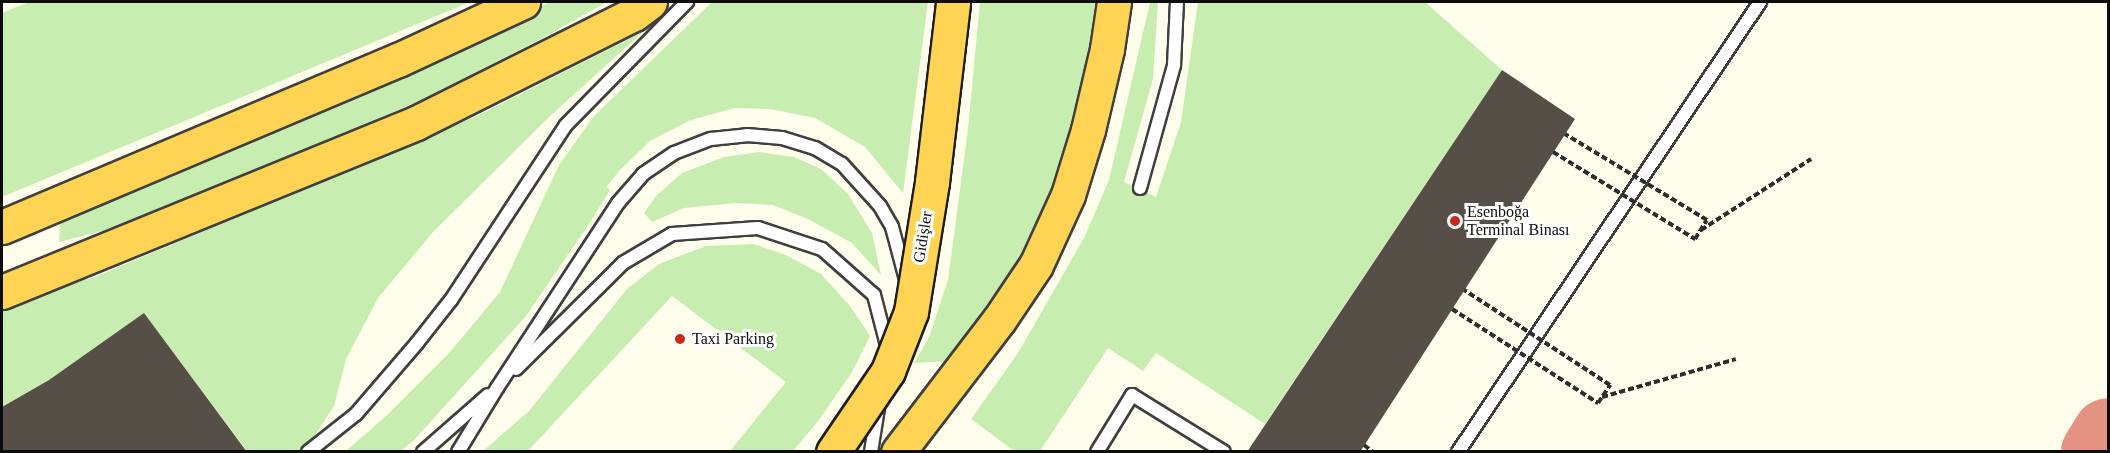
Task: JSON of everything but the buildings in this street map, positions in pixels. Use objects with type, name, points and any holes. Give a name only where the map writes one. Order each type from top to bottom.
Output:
[{"type":"highway","points":[[2,228],[398,60],[523,2]]},
{"type":"highway","points":[[2,292],[416,123],[634,14],[650,2]]},
{"type":"highway","name":"Gidişler","points":[[833,452],[888,371],[911,312],[932,182],[953,2]]},
{"type":"highway","points":[[907,448],[1036,265],[1068,195],[1088,130],[1107,49],[1114,2]]},
{"type":"lane","points":[[308,452],[356,414],[451,300],[566,125],[687,2]]},
{"type":"lane","points":[[1140,188],[1174,65],[1177,2]]},
{"type":"lane","points":[[1458,452],[1760,2]]},
{"type":"lane","points":[[458,452],[618,203],[643,174],[674,153],[711,139],[747,135],[783,138],[815,148],[843,164],[880,206],[892,227],[902,258],[911,312]]},
{"type":"lane","points":[[423,452],[497,388],[623,263],[672,234],[758,228],[822,249],[874,295],[888,348],[871,452]]},
{"type":"lane","points":[[1096,452],[1132,395],[1224,452]]},
{"type":"path","points":[[1553,152],[1695,239],[1701,230],[1707,220],[1565,134]]},
{"type":"path","points":[[1701,230],[1811,159]]},
{"type":"path","points":[[1452,309],[1598,403],[1610,385],[1464,290]]},
{"type":"path","points":[[1602,397],[1736,359]]},
{"type":"path","points":[[1364,445],[1373,452]]},
{"type":"green space","points":[[29,2],[470,2],[2,197],[2,13]]},
{"type":"green space","points":[[550,2],[607,2],[541,39],[417,102],[118,227],[59,242],[60,217],[467,43]]},
{"type":"green space","points":[[712,2],[928,2],[903,193],[865,147],[815,118],[770,109],[735,108],[691,120],[650,141],[620,170],[606,187],[610,190],[591,221],[526,316],[415,439],[401,451],[346,451],[385,417],[450,352],[500,292],[559,165],[594,116]]},
{"type":"green space","points":[[980,2],[1104,2],[1067,155],[1016,263],[947,361],[914,363],[929,337],[948,280],[968,129]]},
{"type":"green space","points":[[1150,2],[1158,2],[1153,79],[1124,182],[1156,197],[1181,122],[1198,2],[1425,2],[1502,70],[1265,424],[1156,353],[1143,371],[1108,348],[1040,451],[1014,451],[971,419],[1018,353],[1084,238],[1109,180]]},
{"type":"green space","points":[[643,32],[548,118],[433,232],[378,298],[346,359],[334,406],[315,435],[300,451],[247,451],[144,314],[49,380],[2,407],[2,311],[78,279],[90,279],[477,116]]},
{"type":"green space","points":[[759,152],[794,157],[821,169],[848,194],[872,233],[881,275],[852,243],[808,219],[773,205],[736,203],[684,208],[652,222],[644,213],[656,196],[682,173],[724,157]]},
{"type":"green space","points":[[754,244],[788,256],[821,274],[850,306],[870,336],[852,372],[819,420],[793,451],[730,451],[786,382],[672,296],[528,451],[483,451],[529,411],[627,289],[659,264],[706,246]]},
{"type":"taxiway","points":[[2096,452],[2108,433]]},
{"type":"place","name":"Esenboğa Terminal Binası","points":[[1455,221]]},
{"type":"place","name":"Taxi Parking","points":[[680,339]]}]
